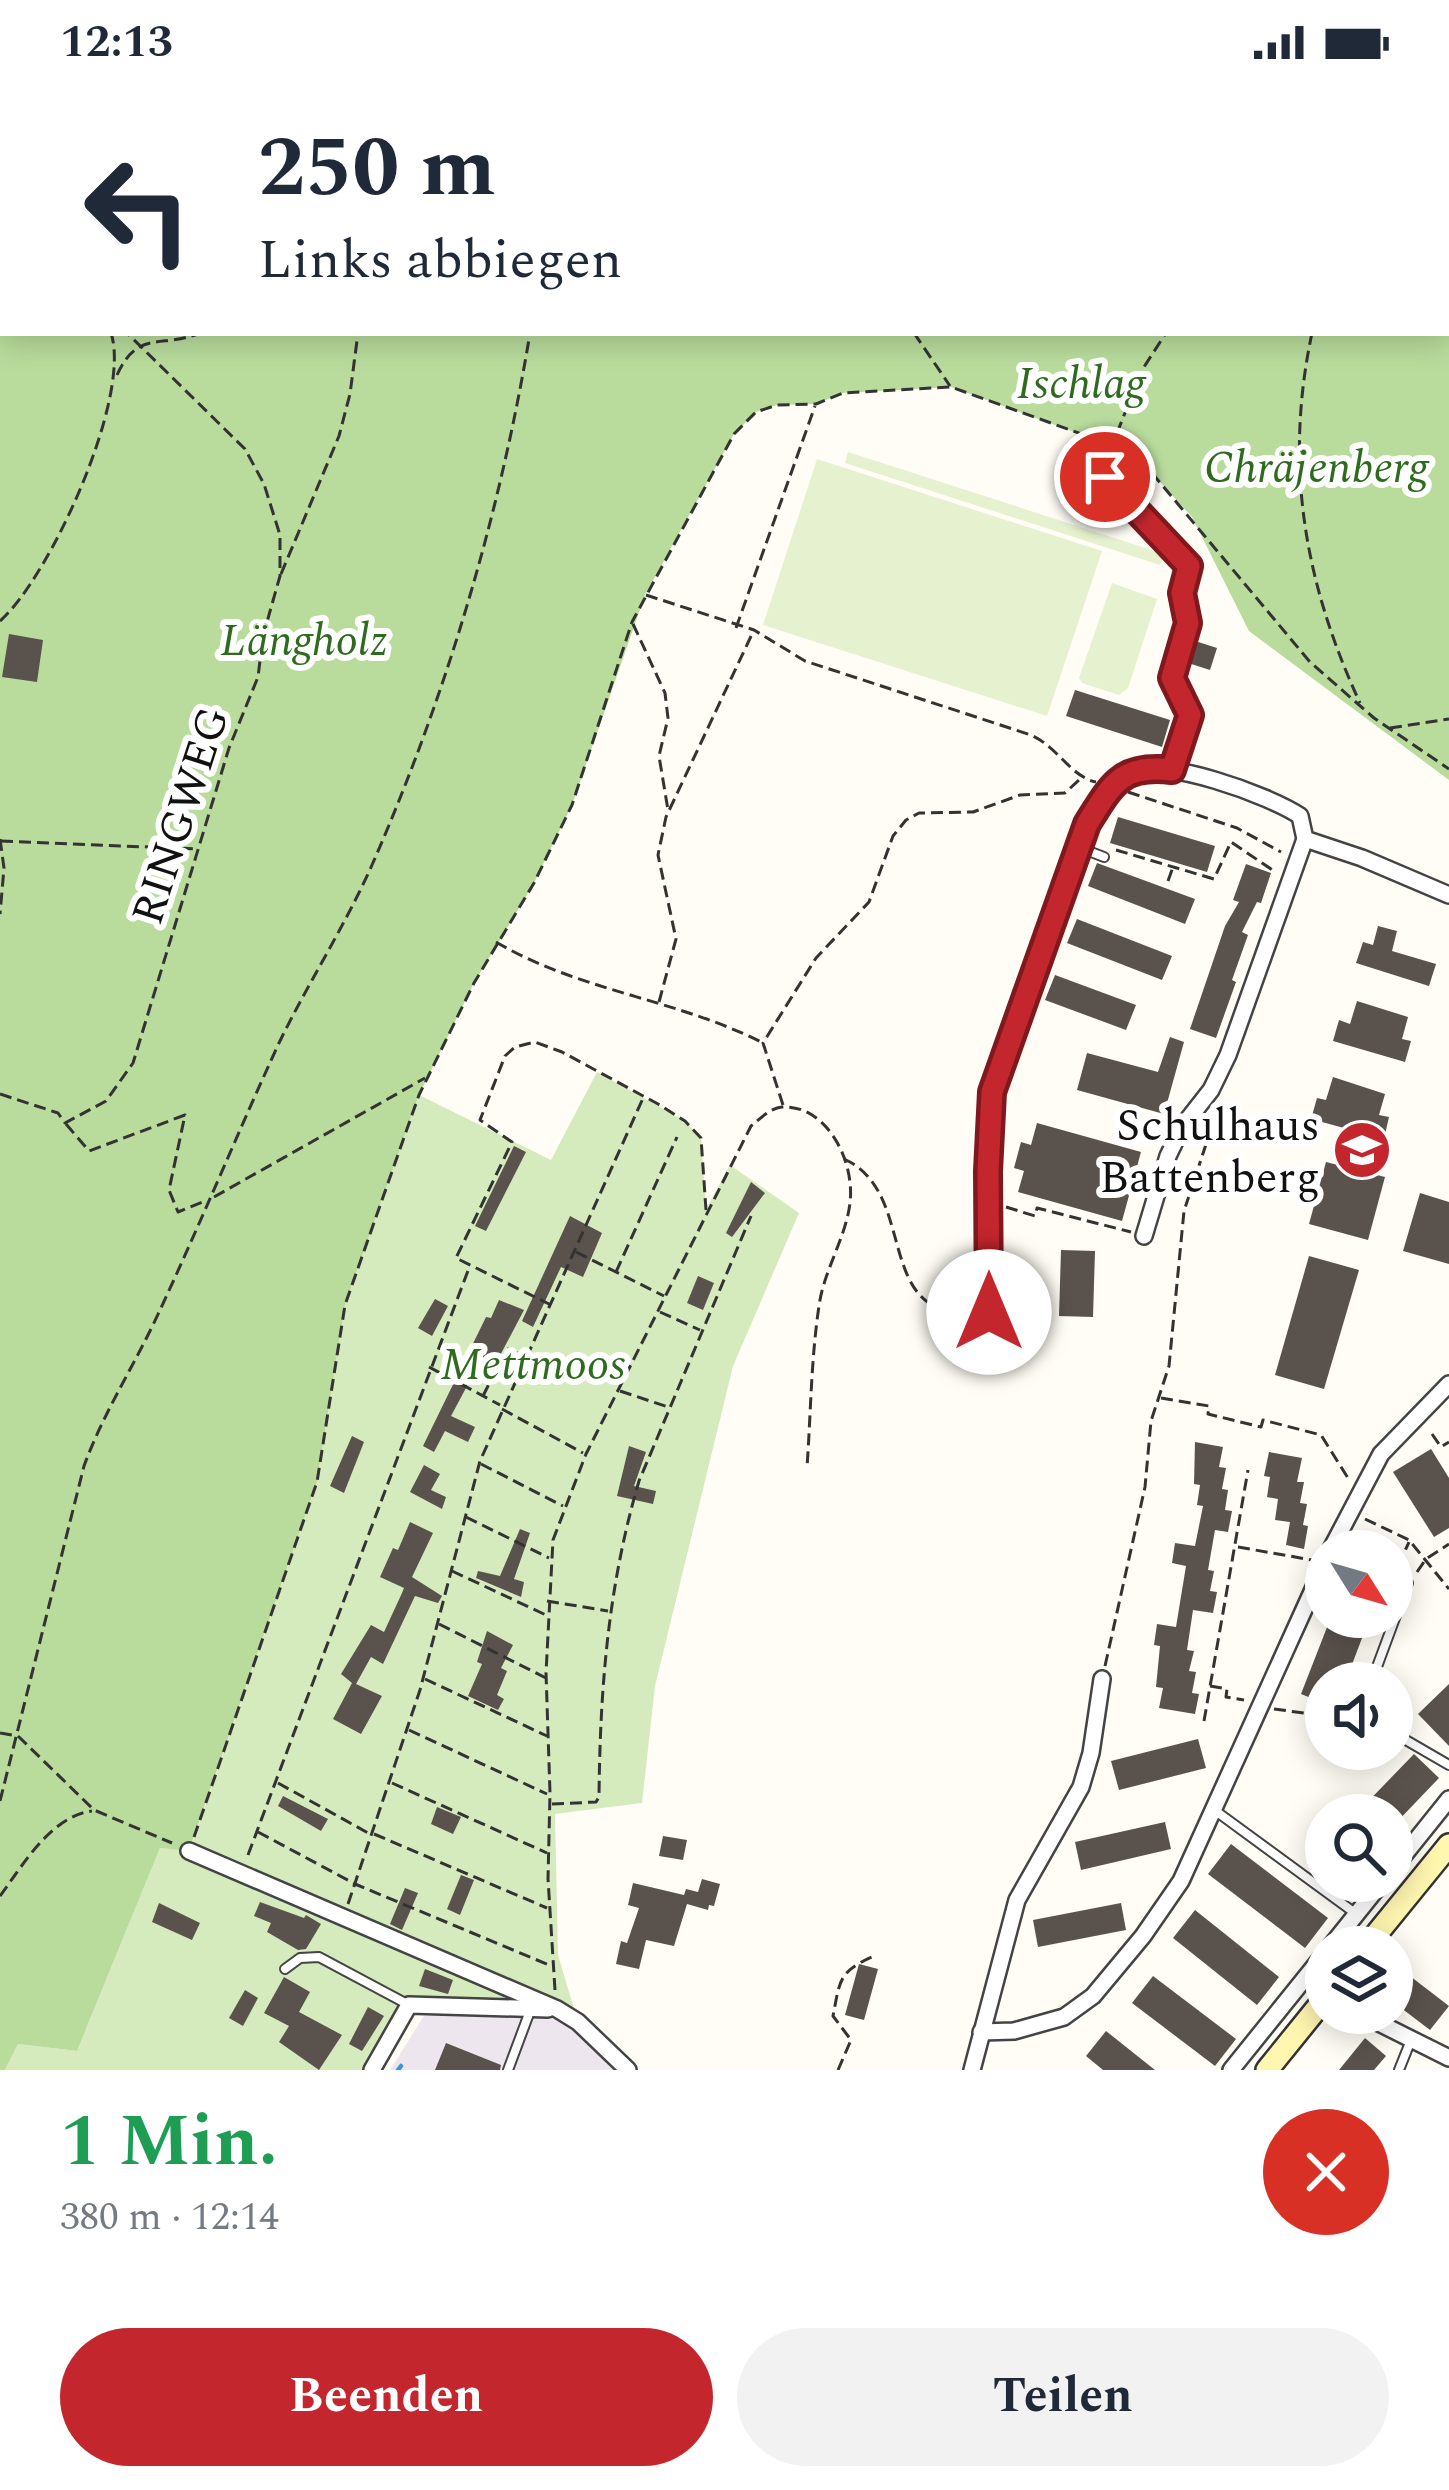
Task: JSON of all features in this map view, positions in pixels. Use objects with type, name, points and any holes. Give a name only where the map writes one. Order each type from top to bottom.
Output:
[{"type":"main road","points":[[1383,1926],[1449,1845]]},
{"type":"main road","points":[[1267,2070],[1305,2022]]},
{"type":"street","points":[[989,1312],[992,1092],[1087,824],[1111,786],[1131,770],[1149,767],[1283,804],[1300,816],[1305,839],[1228,1055],[1168,1156],[1144,1236]]},
{"type":"street","points":[[1305,839],[1449,895]]},
{"type":"street","points":[[1340,1530],[1381,1454],[1449,1384]]},
{"type":"street","points":[[981,2032],[1014,2031],[1064,2017],[1094,1996],[1144,1936],[1180,1881],[1305,1595]]},
{"type":"street","points":[[972,2070],[1017,1900],[1081,1787],[1102,1679]]},
{"type":"street","points":[[1413,1844],[1449,1799]]},
{"type":"street","points":[[189,1851],[557,2009],[578,2022],[628,2070]]},
{"type":"street","points":[[1347,1926],[1366,1902]]},
{"type":"street","points":[[1231,2070],[1305,1978]]},
{"type":"street","points":[[372,2070],[409,2005],[557,2009]]},
{"type":"street","points":[[1399,2034],[1449,2057]]},
{"type":"lane","points":[[1110,445],[1103,460],[1105,477],[1189,566],[1182,593],[1188,623],[1172,678],[1190,715],[1172,770]]},
{"type":"lane","points":[[1078,847],[1105,853]]},
{"type":"lane","points":[[1413,1745],[1449,1766]]},
{"type":"lane","points":[[1213,1809],[1357,1914]]},
{"type":"lane","points":[[285,1969],[300,1958],[319,1957],[409,2005]]},
{"type":"lane","points":[[508,2070],[530,2009]]},
{"type":"lane","points":[[1399,2070],[1411,2040]]},
{"type":"path","points":[[111,336],[116,377]]},
{"type":"path","name":"RINGWEG","points":[[65,1123],[106,1101],[133,1063],[230,748],[258,677],[263,636],[280,576],[280,535],[264,484],[245,449],[131,336]]},
{"type":"path","points":[[0,621],[28,592],[79,495],[127,354],[140,344],[184,336]]},
{"type":"path","points":[[280,576],[339,436],[358,336]]},
{"type":"path","points":[[0,1801],[96,1433],[158,1316],[281,1039],[371,867],[426,729],[466,607],[518,409],[530,336]]},
{"type":"path","points":[[916,336],[951,387]]},
{"type":"path","points":[[1110,445],[1142,370],[1164,336]]},
{"type":"path","points":[[1312,336],[1297,456],[1306,538],[1321,609],[1364,709]]},
{"type":"path","points":[[0,1733],[18,1736],[94,1810],[189,1851],[316,1482],[345,1305],[427,1077],[572,805],[645,595],[734,434],[756,412],[777,405],[816,404],[843,393],[951,387],[1110,445],[1152,473],[1310,662],[1388,729],[1449,770]]},
{"type":"path","points":[[736,628],[816,404]]},
{"type":"path","points":[[645,595],[754,630],[805,661],[1031,735],[1067,760],[1080,779],[1237,828],[1297,861]]},
{"type":"path","points":[[632,622],[664,693],[668,718],[659,755],[669,812]]},
{"type":"path","points":[[659,1002],[676,939],[658,855],[669,812],[754,630]]},
{"type":"path","points":[[1388,729],[1449,719]]},
{"type":"path","points":[[783,1107],[763,1043],[816,958],[869,902],[893,836],[906,820],[919,813],[973,812],[1020,795],[1065,794],[1080,779]]},
{"type":"path","points":[[0,914],[4,868],[0,840],[199,849]]},
{"type":"path","points":[[1105,853],[1214,879],[1232,842],[1290,882]]},
{"type":"path","points":[[1168,881],[1173,867]]},
{"type":"path","points":[[496,942],[549,970],[659,1002],[763,1043]]},
{"type":"path","points":[[551,1305],[456,1258],[512,1142],[480,1120],[505,1056],[515,1047],[535,1042],[562,1052],[685,1121],[701,1138],[706,1211]]},
{"type":"path","points":[[0,1094],[58,1113],[89,1151],[185,1115],[169,1190],[178,1212],[209,1200],[427,1077]]},
{"type":"path","points":[[343,1919],[423,1678],[479,1463],[644,1096]]},
{"type":"path","points":[[557,2009],[549,1908],[546,1678],[553,1540],[586,1454],[751,1126],[783,1107],[805,1112],[824,1125],[839,1144],[850,1184],[849,1210],[820,1299],[807,1467]]},
{"type":"path","points":[[1102,1679],[1144,1487],[1151,1421],[1169,1366],[1184,1211],[1217,1111]]},
{"type":"path","points":[[616,1272],[677,1138]]},
{"type":"path","points":[[844,1158],[863,1170],[880,1191],[915,1294],[941,1312],[989,1312]]},
{"type":"path","points":[[988,1201],[1035,1216],[1037,1208],[1144,1236]]},
{"type":"path","points":[[550,1804],[596,1802],[599,1797],[602,1669],[627,1520],[669,1407],[751,1216]]},
{"type":"path","points":[[576,1251],[665,1297]]},
{"type":"path","points":[[240,1875],[469,1268]]},
{"type":"path","points":[[658,1312],[701,1330]]},
{"type":"path","points":[[483,1396],[507,1348],[527,1358]]},
{"type":"path","points":[[429,1367],[586,1454]]},
{"type":"path","points":[[617,1390],[669,1407]]},
{"type":"path","points":[[1159,1397],[1209,1406],[1208,1414],[1261,1427],[1263,1420],[1321,1435],[1352,1482]]},
{"type":"path","points":[[1432,1434],[1441,1448],[1449,1442]]},
{"type":"path","points":[[479,1463],[565,1507]]},
{"type":"path","points":[[1204,1720],[1248,1470]]},
{"type":"path","points":[[1358,1515],[1389,1530]]},
{"type":"path","points":[[464,1516],[551,1560]]},
{"type":"path","points":[[1413,1544],[1449,1588]]},
{"type":"path","points":[[1413,1576],[1426,1559],[1449,1544]]},
{"type":"path","points":[[1234,1546],[1305,1558]]},
{"type":"path","points":[[450,1570],[546,1615]]},
{"type":"path","points":[[547,1601],[609,1611]]},
{"type":"path","points":[[437,1623],[546,1678]]},
{"type":"path","points":[[423,1678],[548,1736]]},
{"type":"path","points":[[1210,1686],[1227,1689],[1226,1697],[1252,1702]]},
{"type":"path","points":[[1296,1712],[1305,1713]]},
{"type":"path","points":[[407,1729],[550,1796]]},
{"type":"path","points":[[275,1781],[371,1834],[549,1908]]},
{"type":"path","points":[[390,1782],[548,1854]]},
{"type":"path","points":[[0,1896],[56,1826],[78,1812],[94,1810]]},
{"type":"path","points":[[256,1831],[355,1884],[552,1966]]},
{"type":"path","points":[[838,2070],[850,2040],[833,2015],[841,1976],[872,1957]]},
{"type":"shaded area","points":[[557,2009],[628,2070],[390,2070],[424,2016],[512,2015]]},
{"type":"green space","name":"Längholz","points":[[0,336],[1449,336],[1449,780],[1249,631],[1192,517],[1152,473],[1110,445],[951,387],[843,393],[816,404],[777,405],[756,412],[734,434],[645,595],[572,805],[534,883],[474,983],[419,1095],[345,1305],[317,1482],[189,1851],[160,1848],[77,2051],[18,2044],[5,2070],[0,2070]]},
{"type":"green space","points":[[848,452],[1164,554],[1160,565],[845,463]]},
{"type":"green space","points":[[817,459],[1102,551],[1047,716],[763,625]]},
{"type":"green space","points":[[1112,583],[1157,599],[1128,688],[1119,695],[1079,678]]},
{"type":"green space","name":"Mettmoos","points":[[597,1072],[685,1121],[701,1138],[706,1209],[730,1165],[799,1213],[733,1366],[655,1686],[642,1803],[555,1814],[558,1955],[578,2022],[557,2009],[512,2015],[399,2013],[363,2070],[5,2070],[18,2044],[77,2051],[160,1848],[190,1850],[317,1482],[345,1305],[419,1095],[551,1160]]},
{"type":"building","points":[[9,634],[43,640],[37,682],[2,677]]},
{"type":"building","points":[[1192,640],[1217,648],[1210,670],[1185,662]]},
{"type":"building","points":[[1075,690],[1170,720],[1162,747],[1066,716]]},
{"type":"building","points":[[1118,817],[1215,846],[1207,872],[1110,843]]},
{"type":"building","points":[[1097,863],[1195,899],[1185,924],[1088,886]]},
{"type":"building","points":[[1246,864],[1271,873],[1261,903],[1257,902],[1242,932],[1248,935],[1216,1038],[1190,1029],[1225,926],[1239,902],[1233,900]]},
{"type":"building","points":[[1077,919],[1172,956],[1162,980],[1067,943]]},
{"type":"building","points":[[1378,926],[1397,931],[1392,951],[1436,964],[1429,986],[1356,963],[1363,942],[1373,945]]},
{"type":"building","points":[[1055,975],[1136,1005],[1126,1030],[1045,1000]]},
{"type":"building","points":[[1357,1001],[1408,1017],[1402,1039],[1411,1041],[1405,1062],[1333,1041],[1339,1020],[1350,1024]]},
{"type":"building","points":[[1170,1037],[1184,1042],[1164,1114],[1077,1090],[1087,1053],[1158,1072]]},
{"type":"building","points":[[1333,1077],[1385,1094],[1379,1115],[1389,1117],[1384,1139],[1311,1119],[1317,1098],[1326,1100]]},
{"type":"building","points":[[1037,1123],[1141,1152],[1122,1221],[1018,1192],[1024,1171],[1014,1168],[1021,1142],[1031,1145]]},
{"type":"building","points":[[514,1146],[526,1152],[486,1231],[475,1226]]},
{"type":"building","points":[[1326,1162],[1385,1177],[1368,1240],[1309,1224]]},
{"type":"building","points":[[751,1182],[765,1193],[732,1237],[726,1233]]},
{"type":"building","points":[[1420,1193],[1449,1202],[1449,1264],[1403,1251]]},
{"type":"building","points":[[570,1216],[602,1233],[583,1277],[561,1267],[533,1327],[522,1321]]},
{"type":"building","points":[[1061,1250],[1095,1251],[1093,1317],[1059,1316]]},
{"type":"building","points":[[1309,1256],[1359,1270],[1324,1389],[1275,1375]]},
{"type":"building","points":[[698,1276],[714,1283],[703,1310],[687,1303]]},
{"type":"building","points":[[435,1299],[448,1306],[432,1336],[418,1328]]},
{"type":"building","points":[[499,1300],[524,1310],[494,1367],[481,1360],[451,1416],[475,1427],[468,1442],[445,1431],[434,1452],[423,1446],[486,1317],[491,1318]]},
{"type":"building","points":[[352,1436],[364,1442],[344,1493],[330,1486]]},
{"type":"building","points":[[1195,1442],[1223,1447],[1222,1489],[1228,1490],[1225,1510],[1232,1511],[1228,1532],[1215,1530],[1208,1570],[1214,1571],[1210,1591],[1217,1592],[1213,1613],[1193,1610],[1187,1650],[1194,1651],[1189,1671],[1196,1672],[1195,1714],[1159,1708],[1163,1688],[1156,1687],[1160,1646],[1154,1645],[1157,1624],[1176,1627],[1186,1566],[1172,1563],[1175,1543],[1195,1546],[1203,1506],[1197,1505],[1200,1485],[1194,1484]]},
{"type":"building","points":[[629,1446],[646,1452],[634,1486],[656,1491],[653,1504],[617,1496]]},
{"type":"building","points":[[1431,1449],[1449,1478],[1449,1528],[1434,1537],[1393,1472]]},
{"type":"building","points":[[1269,1452],[1302,1458],[1297,1482],[1304,1482],[1300,1503],[1307,1504],[1304,1549],[1286,1545],[1290,1522],[1275,1520],[1278,1499],[1267,1497],[1270,1477],[1264,1476]]},
{"type":"building","points":[[424,1465],[440,1474],[431,1490],[446,1497],[442,1509],[410,1492]]},
{"type":"building","points":[[410,1522],[433,1533],[412,1577],[442,1596],[438,1603],[415,1596],[383,1664],[371,1657],[356,1684],[382,1696],[361,1734],[333,1719],[352,1683],[341,1674],[371,1625],[384,1632],[402,1593],[404,1588],[380,1577]]},
{"type":"building","points":[[520,1529],[530,1533],[514,1579],[524,1582],[521,1597],[476,1578],[478,1571],[500,1576]]},
{"type":"building","points":[[487,1631],[513,1645],[501,1668],[507,1671],[497,1695],[504,1699],[498,1710],[468,1696],[482,1664],[477,1662]]},
{"type":"building","points":[[1323,1638],[1362,1638],[1353,1662],[1313,1662]]},
{"type":"building","points":[[1449,1684],[1449,1746],[1418,1714]]},
{"type":"building","points":[[1198,1739],[1206,1768],[1119,1790],[1111,1761]]},
{"type":"building","points":[[1413,1755],[1439,1778],[1413,1805],[1413,1794],[1375,1794],[1399,1770],[1413,1770]]},
{"type":"building","points":[[283,1796],[328,1819],[321,1831],[278,1806]]},
{"type":"building","points":[[437,1807],[461,1817],[453,1834],[431,1824]]},
{"type":"building","points":[[1165,1822],[1171,1849],[1081,1870],[1075,1842]]},
{"type":"building","points":[[663,1836],[687,1840],[683,1860],[659,1856]]},
{"type":"building","points":[[1231,1844],[1328,1918],[1322,1926],[1305,1926],[1305,1948],[1208,1874]]},
{"type":"building","points":[[461,1875],[474,1880],[460,1915],[447,1909]]},
{"type":"building","points":[[702,1879],[720,1884],[714,1906],[709,1905],[708,1910],[687,1904],[674,1946],[646,1940],[639,1969],[616,1964],[621,1941],[627,1943],[639,1908],[628,1905],[633,1883],[684,1895],[686,1889],[698,1892]]},
{"type":"building","points":[[405,1888],[418,1893],[402,1930],[390,1924]]},
{"type":"building","points":[[260,1902],[321,1924],[306,1949],[298,1950],[267,1932],[271,1923],[254,1916]]},
{"type":"building","points":[[159,1903],[200,1923],[192,1940],[152,1922]]},
{"type":"building","points":[[1121,1903],[1126,1930],[1038,1947],[1033,1920]]},
{"type":"building","points":[[1195,1910],[1279,1977],[1257,2005],[1173,1938]]},
{"type":"building","points":[[859,1964],[878,1969],[864,2020],[845,2015]]},
{"type":"building","points":[[425,1969],[453,1980],[448,1994],[419,1986]]},
{"type":"building","points":[[1153,1976],[1236,2039],[1215,2066],[1132,2003]]},
{"type":"building","points":[[284,1977],[310,1992],[299,2012],[342,2035],[319,2070],[279,2042],[289,2026],[264,2013]]},
{"type":"building","points":[[1413,1978],[1449,2006],[1430,2030],[1413,2017]]},
{"type":"building","points":[[245,1990],[258,1998],[243,2026],[229,2018]]},
{"type":"building","points":[[368,2007],[384,2016],[362,2051],[349,2044]]},
{"type":"building","points":[[1106,2031],[1155,2070],[1103,2070],[1086,2056]]},
{"type":"building","points":[[1365,2038],[1386,2056],[1374,2070],[1339,2070]]},
{"type":"building","points":[[446,2043],[501,2065],[500,2070],[435,2070]]},
{"type":"waterway","points":[[398,2070],[401,2066]]},
{"type":"place","name":"Schulhaus Battenberg","points":[[1362,1150]]},
{"type":"route","points":[[989,1312],[992,1092],[1087,824],[1111,786],[1131,770],[1172,770],[1190,715],[1172,678],[1188,623],[1182,593],[1189,566],[1105,477]]},
{"type":"park label","name":"Ischlag","points":[[1081,382]]},
{"type":"park label","name":"Chräjenberg","points":[[1316,466]]}]
